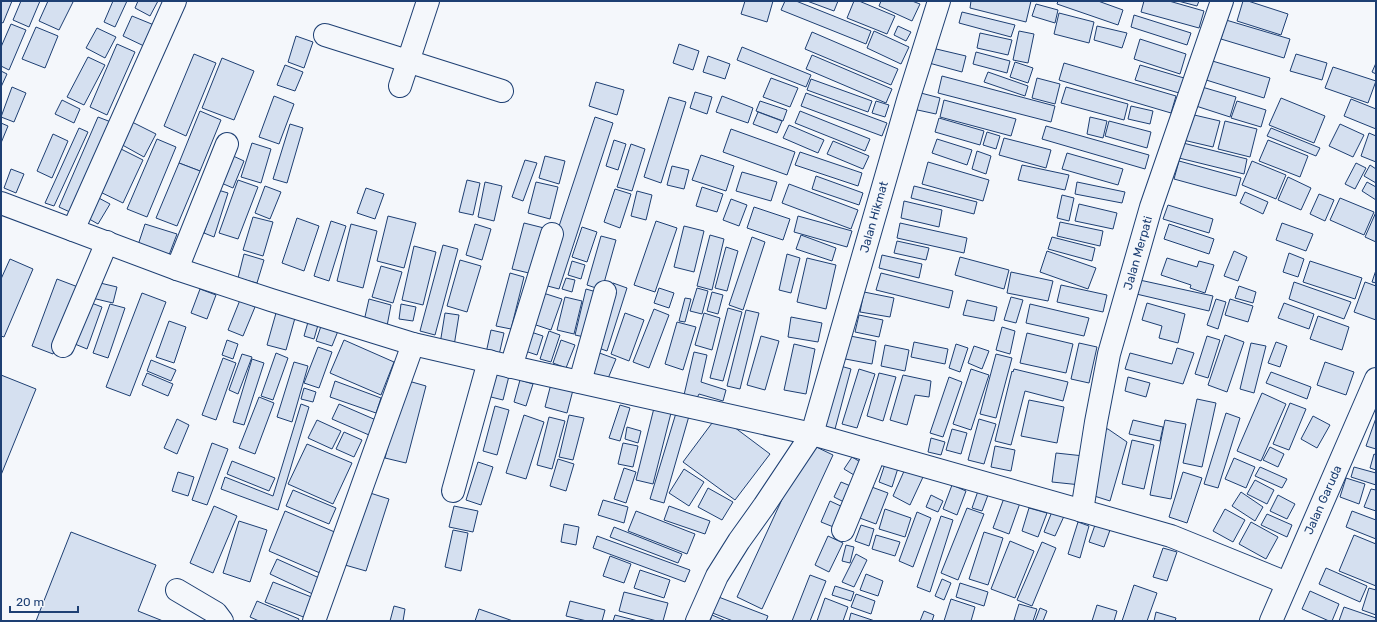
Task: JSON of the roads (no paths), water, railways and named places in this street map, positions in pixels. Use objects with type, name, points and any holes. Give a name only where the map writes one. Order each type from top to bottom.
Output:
[{"type":"street","points":[[73,230],[175,1]]},
{"type":"street","points":[[400,86],[428,1]]},
{"type":"street","name":"Jalan Hikmat","points":[[697,621],[717,576],[812,434],[908,100],[940,1]]},
{"type":"street","name":"Jalan Merpati","points":[[1082,511],[1096,422],[1112,346],[1151,208],[1222,1]]},
{"type":"street","points":[[325,35],[502,91]]},
{"type":"street","points":[[177,269],[227,144]]},
{"type":"street","points":[[1,203],[177,269],[413,344],[812,434],[1171,536],[1287,583]]},
{"type":"street","points":[[511,367],[552,234]]},
{"type":"street","points":[[63,346],[107,242]]},
{"type":"street","points":[[580,382],[605,292]]},
{"type":"street","points":[[314,621],[413,344]]},
{"type":"street","points":[[453,491],[489,361]]},
{"type":"street","name":"Jalan Garuda","points":[[1271,621],[1376,379]]},
{"type":"street","points":[[843,530],[874,452]]},
{"type":"street","points":[[177,590],[216,613],[222,621]]}]
